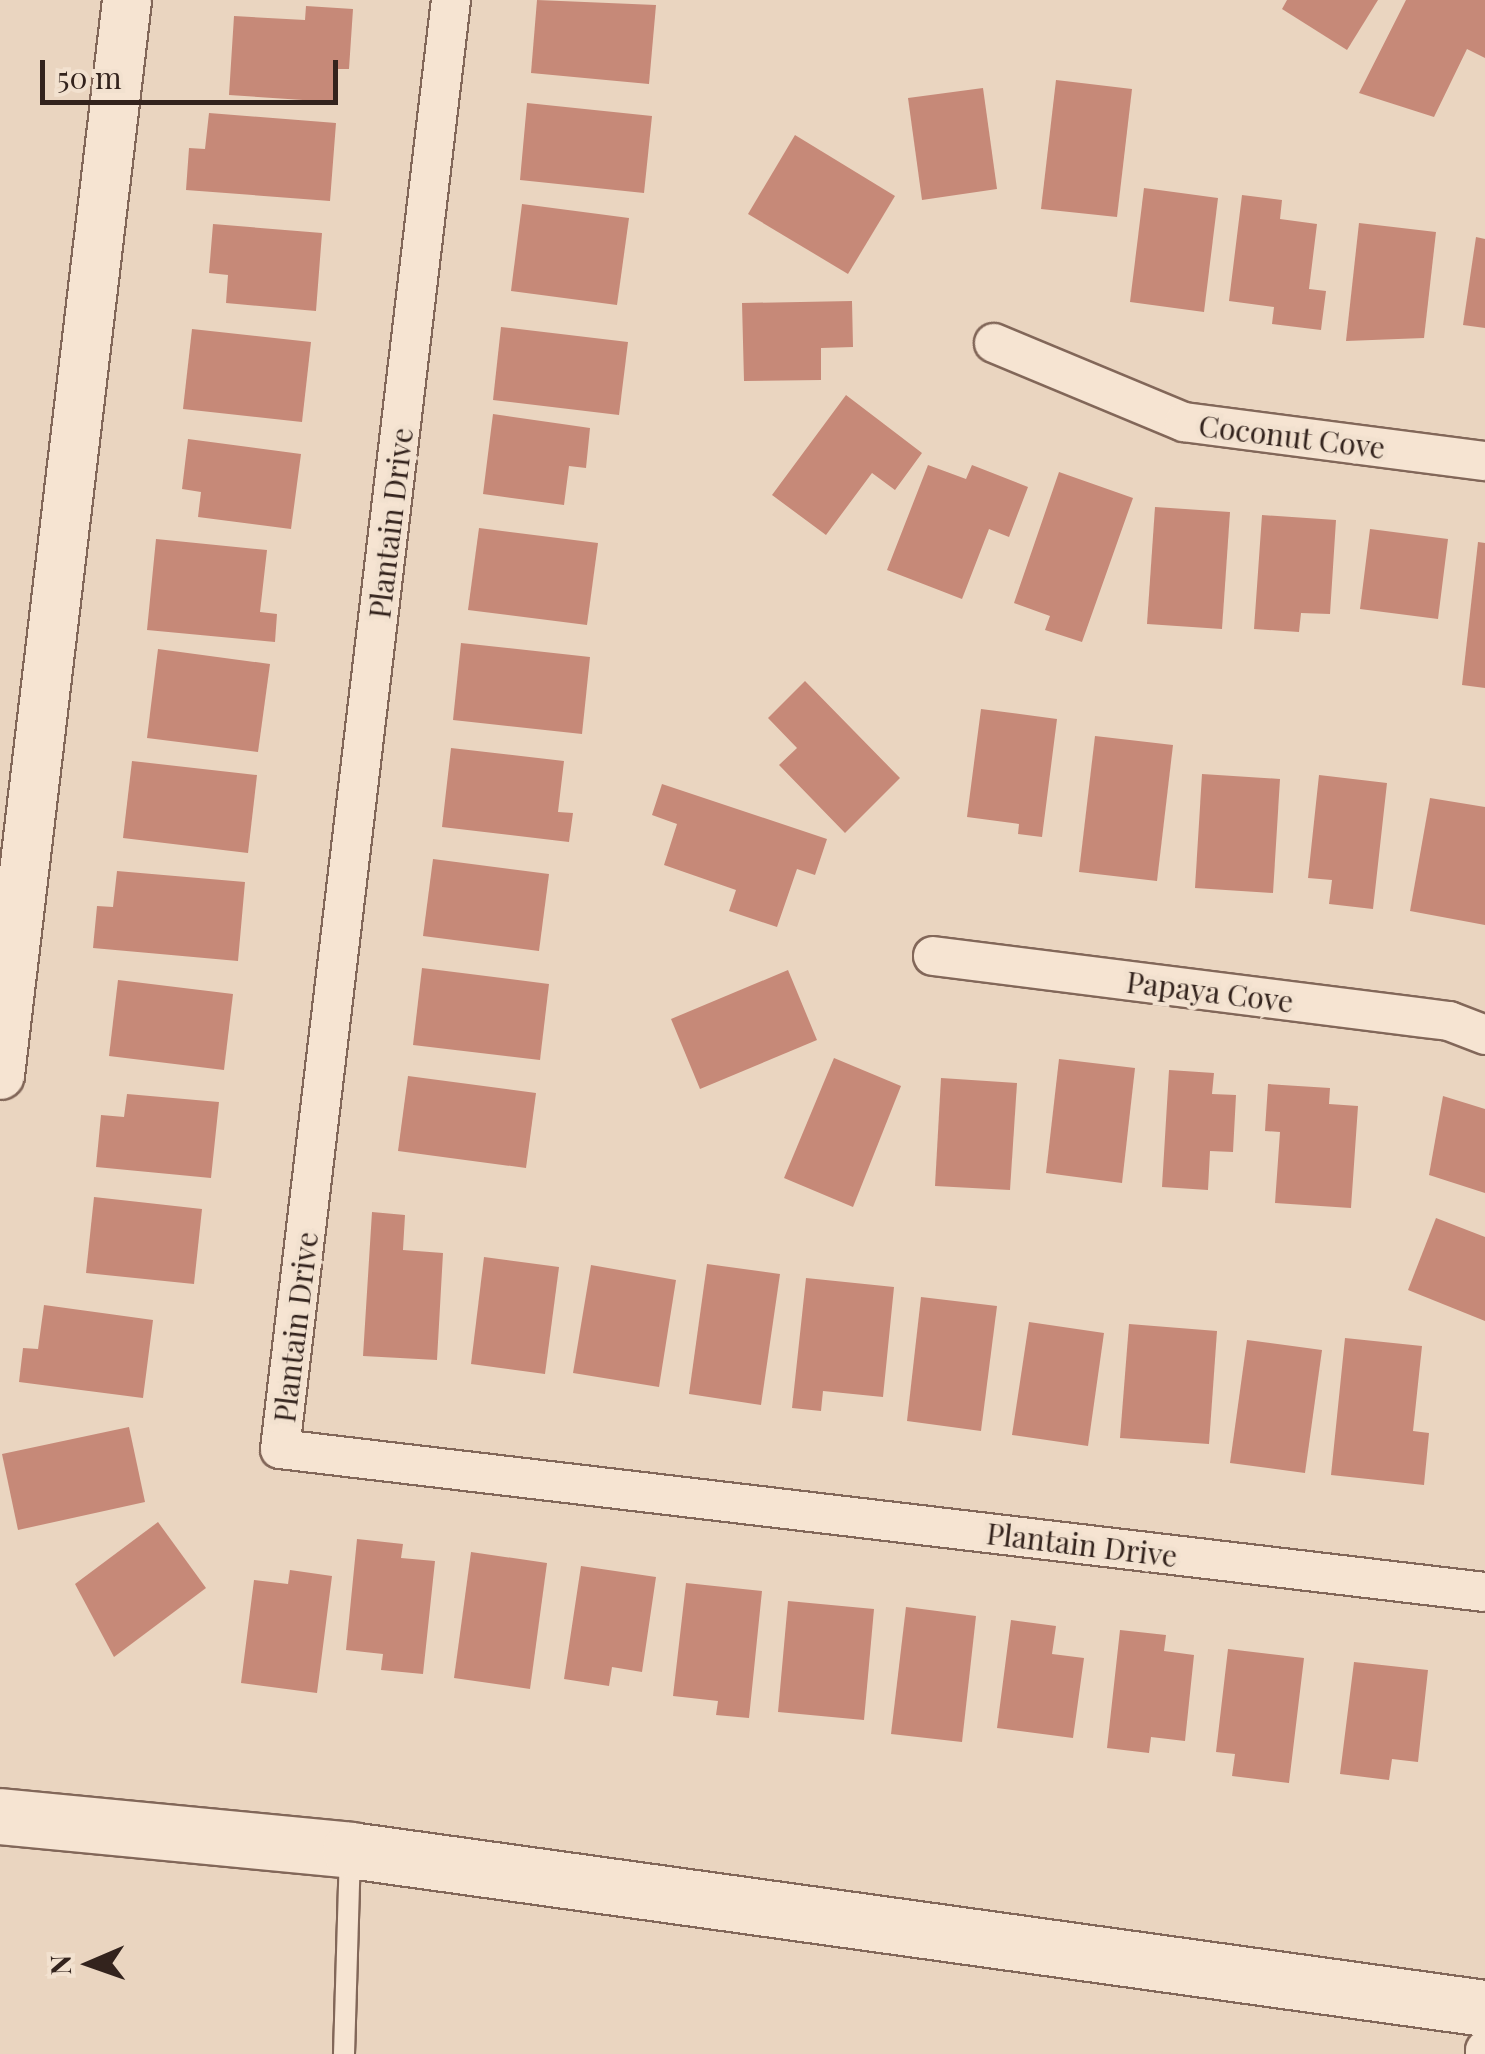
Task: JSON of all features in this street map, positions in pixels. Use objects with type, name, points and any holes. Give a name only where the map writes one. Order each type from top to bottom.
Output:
[{"type":"main road","points":[[0,1816],[350,1850],[1485,2008]]},
{"type":"street","points":[[0,1075],[126,0]]},
{"type":"street","name":"Plantain Drive","points":[[451,0],[280,1449],[1485,1592]]},
{"type":"street","name":"Coconut Cove","points":[[994,342],[1184,422],[1485,461]]},
{"type":"street","name":"Papaya Cove","points":[[933,956],[1450,1021],[1485,1035]]},
{"type":"lane","points":[[344,2054],[350,1850]]},
{"type":"building","points":[[537,0],[656,5],[649,84],[531,73]]},
{"type":"building","points":[[1287,0],[1378,0],[1347,50],[1282,9]]},
{"type":"building","points":[[1406,0],[1485,0],[1485,58],[1467,49],[1434,117],[1359,93]]},
{"type":"building","points":[[306,6],[353,9],[349,69],[336,69],[333,102],[229,95],[234,16],[305,20]]},
{"type":"building","points":[[1056,80],[1132,89],[1117,217],[1041,209]]},
{"type":"building","points":[[983,88],[997,189],[922,200],[908,98]]},
{"type":"building","points":[[527,103],[652,116],[644,193],[520,180]]},
{"type":"building","points":[[209,113],[336,123],[330,201],[186,190],[189,148],[205,149]]},
{"type":"building","points":[[795,135],[895,196],[848,274],[748,214]]},
{"type":"building","points":[[1144,188],[1218,198],[1204,312],[1130,302]]},
{"type":"building","points":[[1242,195],[1282,200],[1280,219],[1317,224],[1309,289],[1326,291],[1321,330],[1272,324],[1274,307],[1229,301]]},
{"type":"building","points":[[522,204],[629,218],[617,305],[511,291]]},
{"type":"building","points":[[1359,223],[1436,232],[1424,338],[1346,341]]},
{"type":"building","points":[[213,224],[322,233],[316,311],[226,303],[228,275],[209,273]]},
{"type":"building","points":[[1476,237],[1485,239],[1485,328],[1463,325]]},
{"type":"building","points":[[852,301],[853,347],[821,348],[821,380],[744,381],[742,303]]},
{"type":"building","points":[[501,327],[628,342],[619,415],[493,400]]},
{"type":"building","points":[[192,329],[311,342],[302,422],[183,409]]},
{"type":"building","points":[[846,395],[922,453],[895,490],[872,473],[826,535],[772,495]]},
{"type":"building","points":[[493,414],[590,428],[586,468],[569,466],[564,505],[483,494]]},
{"type":"building","points":[[188,439],[301,454],[291,529],[198,517],[201,492],[182,489]]},
{"type":"building","points":[[928,465],[966,479],[972,465],[1028,487],[1009,537],[989,529],[962,599],[887,570]]},
{"type":"building","points":[[1059,472],[1133,498],[1082,642],[1045,630],[1050,616],[1014,603]]},
{"type":"building","points":[[1155,507],[1230,512],[1222,629],[1147,624]]},
{"type":"building","points":[[1262,515],[1336,520],[1330,614],[1301,613],[1299,632],[1254,629]]},
{"type":"building","points":[[479,528],[598,543],[587,625],[468,610]]},
{"type":"building","points":[[1370,529],[1448,539],[1438,619],[1360,609]]},
{"type":"building","points":[[156,539],[267,550],[260,612],[277,614],[275,642],[147,630]]},
{"type":"building","points":[[1478,542],[1485,543],[1485,688],[1462,685]]},
{"type":"building","points":[[461,643],[590,657],[582,734],[453,720]]},
{"type":"building","points":[[158,649],[270,664],[258,752],[147,738]]},
{"type":"building","points":[[805,681],[900,778],[845,833],[779,765],[797,748],[768,718]]},
{"type":"building","points":[[981,709],[1057,719],[1042,837],[1018,834],[1019,824],[967,817]]},
{"type":"building","points":[[1095,736],[1173,745],[1157,881],[1079,872]]},
{"type":"building","points":[[451,748],[564,761],[558,812],[573,813],[569,842],[442,827]]},
{"type":"building","points":[[132,761],[257,775],[248,853],[123,838]]},
{"type":"building","points":[[1202,774],[1280,779],[1273,893],[1195,888]]},
{"type":"building","points":[[1319,775],[1387,783],[1373,909],[1329,904],[1332,880],[1308,878]]},
{"type":"building","points":[[662,784],[827,839],[815,875],[797,869],[777,927],[729,911],[736,890],[664,865],[677,824],[652,815]]},
{"type":"building","points":[[1430,798],[1485,807],[1485,925],[1410,911]]},
{"type":"building","points":[[433,859],[549,874],[539,951],[423,936]]},
{"type":"building","points":[[117,871],[245,882],[238,961],[93,948],[97,906],[113,907]]},
{"type":"building","points":[[422,968],[549,984],[540,1060],[413,1045]]},
{"type":"building","points":[[788,970],[817,1040],[700,1089],[671,1019]]},
{"type":"building","points":[[118,980],[233,994],[224,1070],[109,1056]]},
{"type":"building","points":[[834,1058],[901,1086],[853,1207],[784,1178]]},
{"type":"building","points":[[1059,1059],[1135,1068],[1122,1183],[1046,1173]]},
{"type":"building","points":[[1169,1070],[1214,1073],[1212,1094],[1236,1095],[1233,1152],[1210,1151],[1208,1190],[1162,1187]]},
{"type":"building","points":[[408,1076],[536,1093],[526,1168],[398,1151]]},
{"type":"building","points":[[941,1078],[1017,1083],[1010,1190],[935,1186]]},
{"type":"building","points":[[1268,1084],[1330,1088],[1329,1104],[1358,1106],[1351,1208],[1275,1203],[1280,1132],[1265,1131]]},
{"type":"building","points":[[127,1094],[219,1102],[211,1178],[96,1167],[101,1115],[124,1117]]},
{"type":"building","points":[[1443,1096],[1485,1109],[1485,1193],[1429,1175]]},
{"type":"building","points":[[94,1197],[202,1209],[194,1284],[86,1273]]},
{"type":"building","points":[[372,1212],[405,1215],[403,1250],[443,1253],[437,1360],[363,1356]]},
{"type":"building","points":[[1436,1218],[1485,1237],[1485,1321],[1408,1290]]},
{"type":"building","points":[[484,1257],[559,1267],[545,1374],[471,1364]]},
{"type":"building","points":[[707,1264],[780,1274],[761,1405],[689,1394]]},
{"type":"building","points":[[591,1265],[676,1280],[659,1387],[573,1373]]},
{"type":"building","points":[[806,1278],[894,1287],[883,1397],[823,1391],[821,1411],[792,1408]]},
{"type":"building","points":[[921,1297],[997,1306],[981,1431],[907,1421]]},
{"type":"building","points":[[44,1305],[153,1320],[143,1398],[19,1382],[23,1348],[38,1349]]},
{"type":"building","points":[[1029,1322],[1104,1333],[1088,1446],[1012,1435]]},
{"type":"building","points":[[1129,1324],[1217,1331],[1209,1444],[1120,1438]]},
{"type":"building","points":[[1345,1338],[1422,1346],[1413,1431],[1429,1433],[1424,1485],[1331,1475]]},
{"type":"building","points":[[1247,1340],[1322,1350],[1305,1473],[1230,1463]]},
{"type":"building","points":[[129,1427],[145,1502],[18,1530],[2,1454]]},
{"type":"building","points":[[158,1522],[206,1588],[114,1657],[75,1584]]},
{"type":"building","points":[[357,1539],[403,1544],[401,1558],[435,1561],[423,1674],[381,1670],[383,1654],[346,1650]]},
{"type":"building","points":[[471,1552],[547,1563],[530,1689],[454,1678]]},
{"type":"building","points":[[581,1566],[656,1577],[642,1672],[612,1667],[609,1686],[564,1679]]},
{"type":"building","points":[[290,1570],[332,1576],[317,1693],[241,1683],[254,1580],[288,1584]]},
{"type":"building","points":[[686,1583],[762,1591],[749,1718],[716,1715],[718,1701],[673,1696]]},
{"type":"building","points":[[788,1601],[874,1609],[864,1720],[778,1712]]},
{"type":"building","points":[[906,1607],[976,1616],[962,1742],[891,1734]]},
{"type":"building","points":[[1011,1620],[1056,1626],[1052,1654],[1084,1658],[1073,1738],[997,1728]]},
{"type":"building","points":[[1120,1630],[1166,1635],[1164,1651],[1194,1655],[1185,1741],[1151,1737],[1149,1753],[1107,1748]]},
{"type":"building","points":[[1228,1649],[1304,1658],[1289,1783],[1232,1776],[1235,1754],[1216,1752]]},
{"type":"building","points":[[1354,1662],[1428,1670],[1418,1762],[1392,1759],[1389,1780],[1340,1774]]}]
